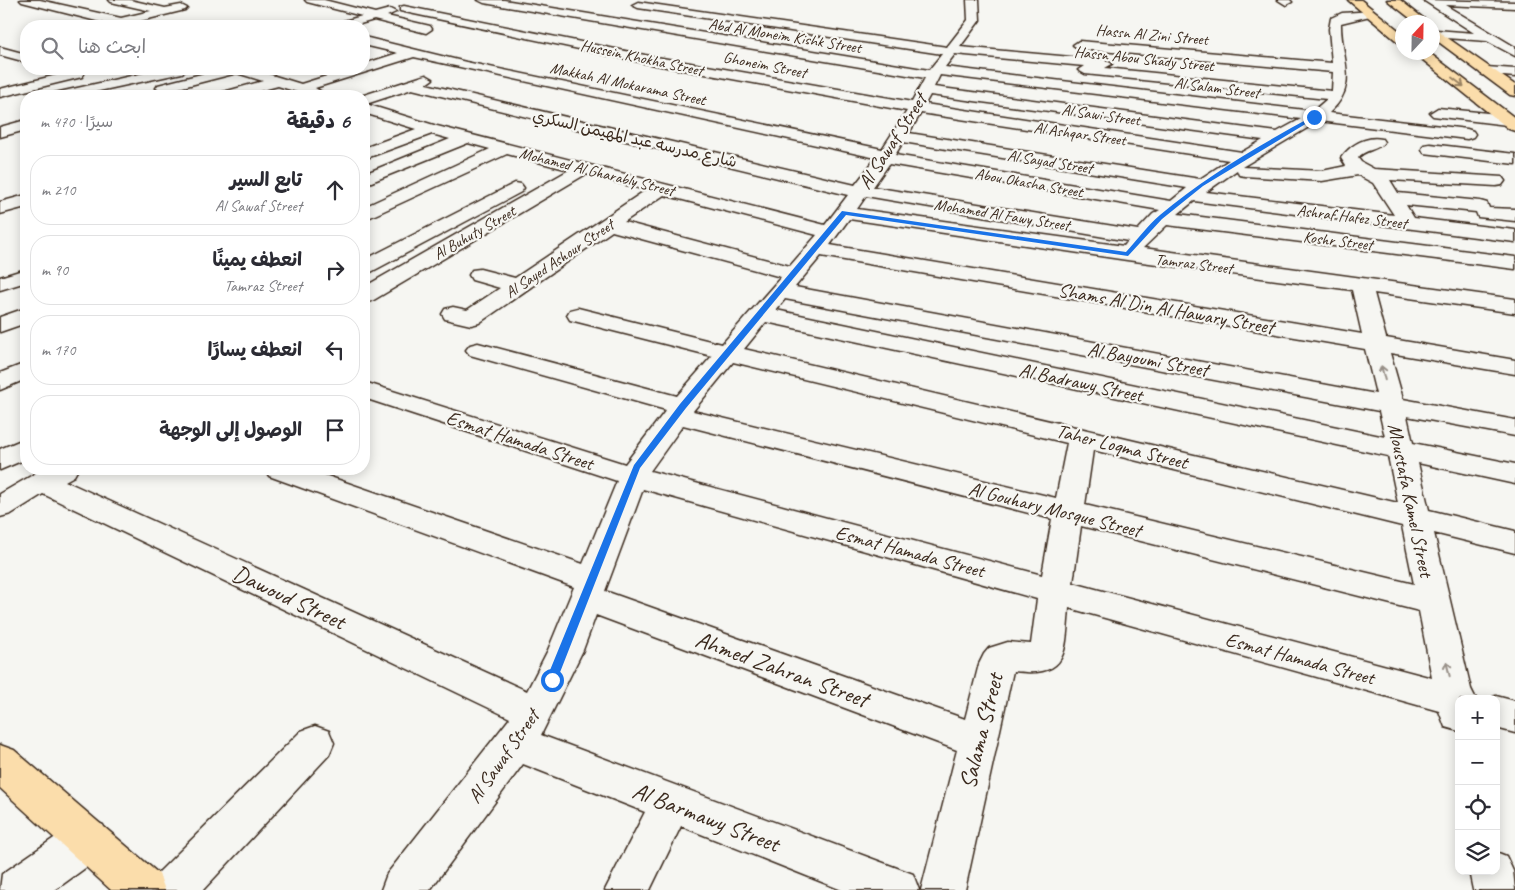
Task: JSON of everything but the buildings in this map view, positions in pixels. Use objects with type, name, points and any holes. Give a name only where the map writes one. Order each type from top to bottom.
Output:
[{"type":"main road","points":[[1354,0],[1395,33]]},
{"type":"main road","points":[[1393,0],[1413,15]]},
{"type":"main road","points":[[1440,36],[1512,90]]},
{"type":"main road","points":[[1440,58],[1473,61]]},
{"type":"main road","points":[[1428,60],[1511,123]]},
{"type":"main road","points":[[1482,100],[1512,90]]},
{"type":"main road","points":[[0,763],[142,890]]},
{"type":"street","points":[[26,0],[112,20]]},
{"type":"street","points":[[115,0],[165,12]]},
{"type":"street","points":[[311,0],[438,32]]},
{"type":"street","name":"Abd Al Moneim Kishk Street","points":[[484,0],[931,83]]},
{"type":"street","points":[[546,0],[931,83]]},
{"type":"street","name":"Al Sawaf Street","points":[[403,890],[526,728],[555,673],[632,476],[680,411],[788,283],[842,215],[975,15],[973,0]]},
{"type":"street","points":[[1423,0],[1515,5]]},
{"type":"street","points":[[1430,0],[1515,52]]},
{"type":"street","points":[[364,20],[428,2]]},
{"type":"street","points":[[639,4],[931,83]]},
{"type":"street","points":[[130,20],[181,8]]},
{"type":"street","name":"Ghoneim Street","points":[[404,8],[645,59],[931,83]]},
{"type":"street","points":[[1128,254],[1167,212],[1195,190],[1244,164],[1276,138],[1314,117],[1338,90],[1335,21],[1342,17],[1370,13]]},
{"type":"street","points":[[1440,33],[1515,39]]},
{"type":"street","name":"Makkah Al Mokarama Street","points":[[370,43],[466,66],[931,83]]},
{"type":"street","name":"Hassn Al Zini Street","points":[[1061,44],[1338,68]]},
{"type":"street","points":[[0,50],[20,45]]},
{"type":"street","points":[[0,50],[20,56]]},
{"type":"street","points":[[370,67],[413,53]]},
{"type":"street","points":[[370,98],[466,66]]},
{"type":"street","points":[[1486,71],[1515,73]]},
{"type":"street","points":[[0,93],[73,75]]},
{"type":"street","points":[[81,75],[110,83]]},
{"type":"street","points":[[83,90],[148,75]]},
{"type":"street","points":[[156,90],[214,75]]},
{"type":"street","points":[[261,75],[280,75],[308,90]]},
{"type":"street","points":[[241,90],[280,75]]},
{"type":"street","points":[[302,88],[343,75]]},
{"type":"street","points":[[0,83],[13,81],[32,85]]},
{"type":"street","name":"Hassn Abou Shady Street","points":[[931,83],[1338,90]]},
{"type":"street","name":"Al Salam Street","points":[[931,83],[1314,117],[1467,134]]},
{"type":"street","name":"Al Sawi Street","points":[[931,83],[1276,138]]},
{"type":"street","name":"Al Ashqar Street","points":[[931,83],[1244,164],[1272,173],[1322,176],[1366,171],[1437,178],[1497,189],[1477,205]]},
{"type":"street","name":"Al Sayad Street","points":[[931,83],[1195,190]]},
{"type":"street","name":"Abou Okasha Street","points":[[931,83],[1167,212]]},
{"type":"street","name":"شارع مدرسه عبد المهيمن السكري","points":[[410,84],[842,215]]},
{"type":"street","name":"Mohamed Al Gharably Street","points":[[370,110],[431,129],[662,188],[842,215]]},
{"type":"street","points":[[1422,112],[1511,123]]},
{"type":"street","points":[[0,132],[20,127]]},
{"type":"street","points":[[370,152],[431,129]]},
{"type":"street","points":[[1299,133],[1318,136]]},
{"type":"street","points":[[370,178],[467,138]]},
{"type":"street","points":[[1347,139],[1394,145]]},
{"type":"street","points":[[1376,142],[1355,150],[1349,156],[1352,163],[1380,179],[1405,217]]},
{"type":"street","points":[[1412,147],[1515,159]]},
{"type":"street","points":[[370,211],[506,148]]},
{"type":"street","points":[[1457,152],[1480,163],[1515,169]]},
{"type":"street","points":[[370,265],[562,162]]},
{"type":"street","name":"Al Buhuty Street","points":[[370,293],[585,168]]},
{"type":"street","points":[[1272,173],[1289,205]]},
{"type":"street","points":[[1437,178],[1451,191],[1477,205],[1507,232]]},
{"type":"street","name":"Al Sayed Ashour Street","points":[[454,314],[470,318],[662,188]]},
{"type":"street","name":"Ashraf Hafez Street","points":[[1195,190],[1507,232]]},
{"type":"street","points":[[1392,198],[1477,205],[1515,215]]},
{"type":"street","points":[[0,208],[20,202]]},
{"type":"street","name":"Koshr Street","points":[[1167,212],[1515,263]]},
{"type":"street","name":"Mohamed Al Fawy Street","points":[[842,215],[1142,237]]},
{"type":"street","name":"Tamraz Street","points":[[842,215],[1515,306]]},
{"type":"street","name":"Shams Al Din Al Hawary Street","points":[[842,215],[1376,343],[1515,367]]},
{"type":"street","name":"Al Bayoumi Street","points":[[609,224],[788,283],[1515,428]]},
{"type":"street","points":[[480,275],[517,286]]},
{"type":"street","points":[[0,284],[20,277]]},
{"type":"street","name":"Moustafa Kamel Street","points":[[1361,284],[1391,404],[1414,518],[1455,695]]},
{"type":"street","name":"Al Badrawy Street","points":[[761,314],[1515,474]]},
{"type":"street","name":"Taher Loqma Street","points":[[578,315],[728,353],[1082,436],[1515,542]]},
{"type":"street","points":[[0,325],[20,317]]},
{"type":"street","name":"Al Gouhary Mosque Street","points":[[478,350],[680,411],[1069,513],[1433,602]]},
{"type":"street","points":[[0,382],[20,373]]},
{"type":"street","name":"Esmat Hamada Street","points":[[370,392],[632,476],[1055,590],[1455,705]]},
{"type":"street","name":"Salama Street","points":[[943,890],[1000,660],[1011,655],[1031,660],[1043,656],[1047,652],[1055,590],[1082,436]]},
{"type":"street","points":[[0,461],[20,450]]},
{"type":"street","points":[[0,507],[53,475]]},
{"type":"street","name":"Dawoud Street","points":[[53,475],[526,728]]},
{"type":"street","name":"Ahmed Zahran Street","points":[[295,475],[979,740]]},
{"type":"street","points":[[1500,713],[1515,717]]},
{"type":"street","name":"Al Barmawy Street","points":[[526,728],[671,803],[897,890]]},
{"type":"street","points":[[173,890],[316,743]]},
{"type":"street","points":[[627,890],[671,803]]},
{"type":"street","points":[[18,890],[88,840]]},
{"type":"street","points":[[1492,875],[1495,890]]},
{"type":"route","points":[[552,680],[636,467],[683,406],[844,213],[1128,254],[1160,218],[1201,185],[1244,157],[1314,117]]}]
